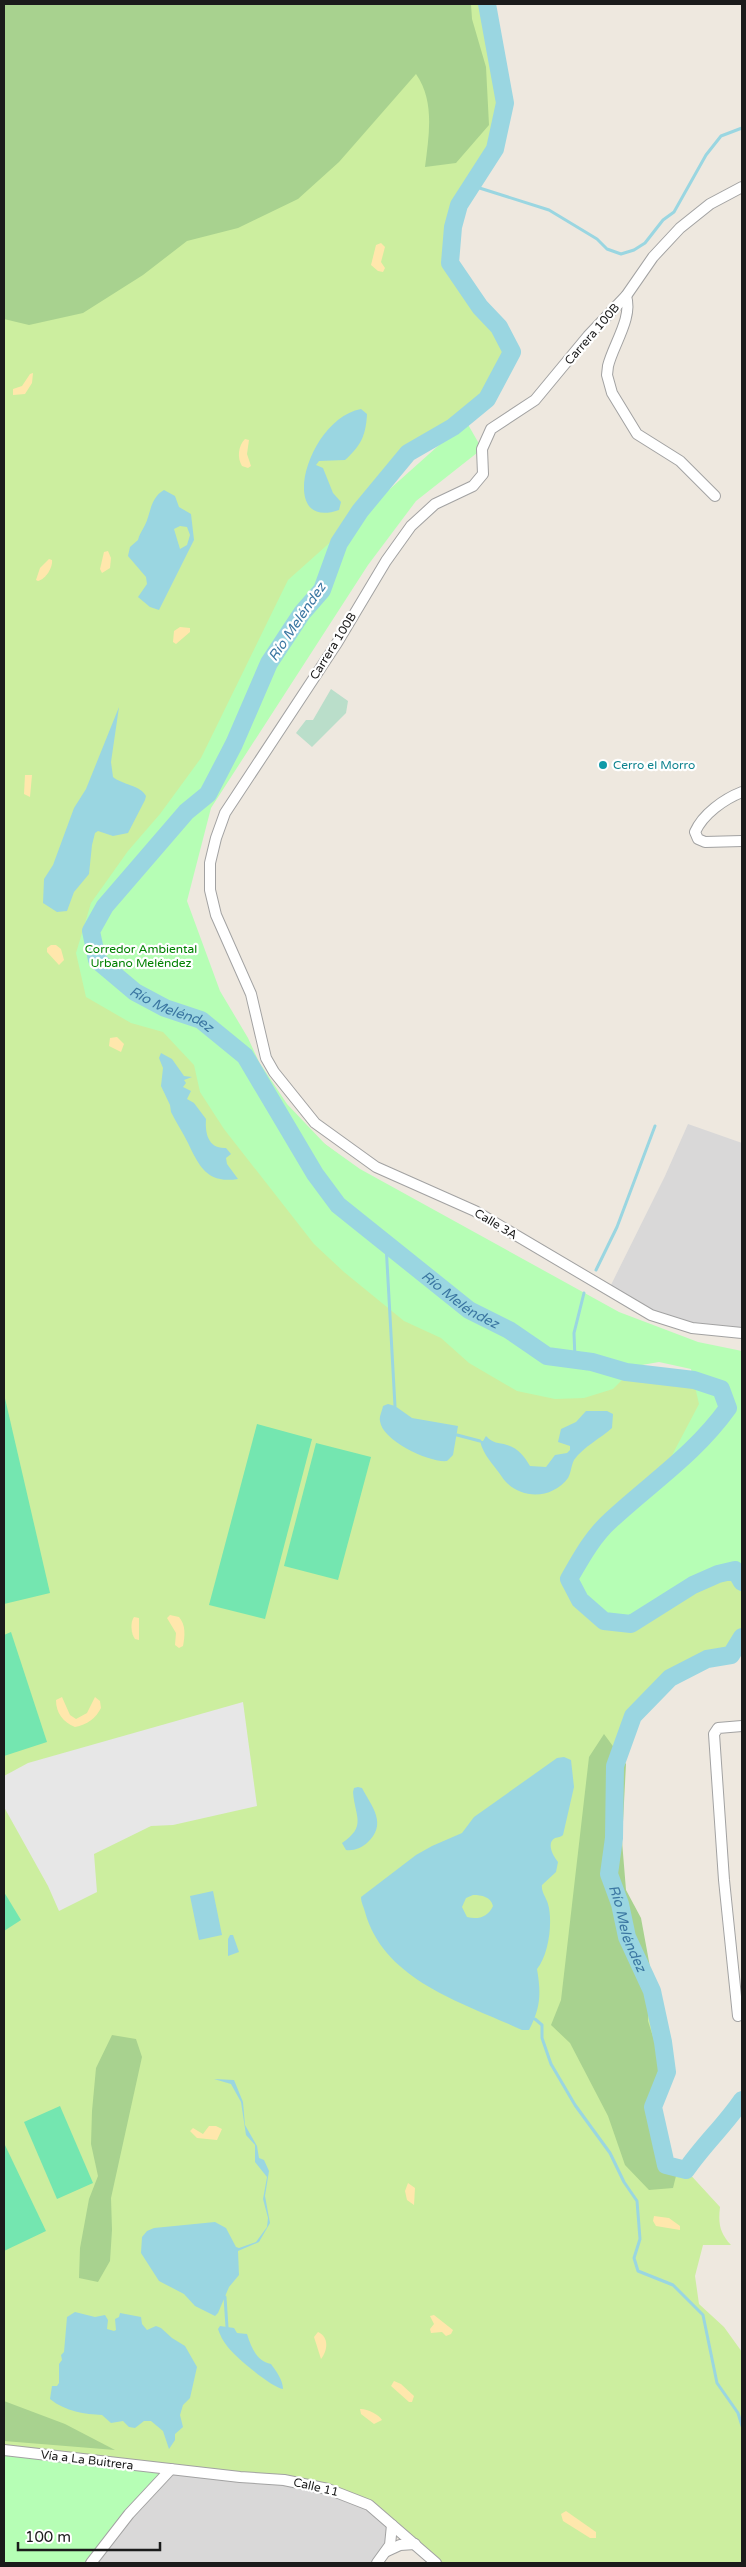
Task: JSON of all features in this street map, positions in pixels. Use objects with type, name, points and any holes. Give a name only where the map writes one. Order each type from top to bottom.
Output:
[{"type":"street","name":"Carrera 100B","points":[[274,1072],[266,1058],[251,994],[216,915],[210,890],[210,863],[225,813],[337,644],[386,560],[411,526],[435,504],[473,486],[483,474],[482,449],[491,429],[535,400],[588,336],[626,296],[653,257],[680,228],[710,204],[742,187]]},
{"type":"street","points":[[626,296],[628,309],[608,366],[607,375],[612,393],[637,434],[680,461],[716,496]]},
{"type":"street","points":[[742,792],[719,804],[698,824],[695,832],[698,839],[705,842],[742,840]]},
{"type":"street","name":"Calle 3A","points":[[274,1072],[315,1123],[376,1167],[476,1211],[651,1315],[692,1328],[742,1333]]},
{"type":"street","points":[[738,2016],[723,1870],[714,1734],[718,1728],[742,1726]]},
{"type":"street","name":"Vía a La Buitrera","points":[[4,2450],[171,2469]]},
{"type":"street","points":[[91,2563],[129,2514],[171,2469]]},
{"type":"street","name":"Calle 11","points":[[171,2469],[284,2480],[328,2489],[369,2505],[436,2563]]},
{"type":"street","points":[[377,2563],[387,2551],[392,2538],[392,2525]]},
{"type":"street","points":[[387,2551],[400,2545],[415,2544]]},
{"type":"shaded area","points":[[688,1124],[742,1143],[742,1333],[692,1328],[608,1291],[665,1176]]},
{"type":"shaded area","points":[[243,1702],[257,1806],[173,1825],[151,1826],[94,1854],[97,1892],[59,1911],[48,1886],[4,1807],[4,1776],[28,1763]]},
{"type":"shaded area","points":[[171,2469],[240,2477],[353,2497],[392,2531],[377,2563],[91,2563]]},
{"type":"green space","points":[[4,4],[487,4],[505,103],[495,149],[459,206],[453,227],[450,263],[480,307],[499,327],[512,352],[487,399],[453,427],[408,453],[360,511],[146,859],[276,1107],[626,1372],[694,1380],[721,1389],[671,1471],[610,1520],[631,1624],[707,1579],[735,1570],[742,1582],[742,1637],[731,1655],[707,1659],[670,1678],[633,1716],[615,1766],[614,1838],[638,1965],[652,1991],[663,2042],[667,2072],[653,2107],[666,2165],[686,2170],[720,2207],[719,2218],[721,2228],[731,2245],[703,2245],[695,2276],[699,2304],[724,2327],[742,2352],[742,2563],[436,2563],[369,2505],[328,2489],[4,2450]]},
{"type":"green space","points":[[4,4],[471,4],[472,19],[486,67],[489,125],[456,163],[425,167],[429,131],[428,107],[422,84],[416,74],[339,162],[298,199],[238,228],[187,241],[143,275],[83,313],[29,325],[4,319]]},
{"type":"green space","name":"Corredor Ambiental Urbano Meléndez","points":[[466,421],[482,449],[416,501],[368,565],[211,808],[187,901],[220,991],[248,1038],[259,1062],[287,1104],[325,1144],[360,1169],[619,1312],[698,1342],[742,1351],[742,1563],[735,1570],[718,1574],[693,1585],[631,1624],[604,1621],[580,1600],[569,1579],[585,1549],[610,1520],[659,1480],[699,1404],[691,1369],[659,1362],[636,1366],[613,1389],[584,1398],[555,1399],[517,1391],[469,1363],[441,1338],[404,1321],[344,1272],[314,1244],[224,1129],[200,1092],[194,1065],[163,1032],[131,1023],[86,997],[76,953],[91,903],[128,851],[160,814],[201,758],[288,580]]},
{"type":"green space","points":[[331,689],[348,701],[346,713],[312,747],[296,733],[306,720],[313,720]]},
{"type":"green space","points":[[4,1394],[50,1593],[4,1604]]},
{"type":"green space","points":[[257,1424],[312,1439],[265,1619],[209,1605]]},
{"type":"green space","points":[[316,1443],[371,1457],[338,1580],[284,1566]]},
{"type":"green space","points":[[11,1632],[47,1742],[4,1756],[4,1635]]},
{"type":"green space","points":[[604,1734],[626,1764],[622,1841],[626,1890],[641,1918],[650,1967],[648,2021],[661,2062],[651,2095],[650,2118],[666,2172],[676,2176],[673,2188],[649,2190],[625,2165],[608,2116],[570,2043],[551,2025],[561,2000],[589,1757]]},
{"type":"green space","points":[[4,1892],[21,1920],[4,1931]]},
{"type":"green space","points":[[112,2035],[136,2039],[142,2057],[111,2198],[112,2230],[110,2261],[98,2282],[79,2278],[80,2248],[89,2199],[98,2176],[91,2144],[96,2068]]},
{"type":"green space","points":[[60,2106],[93,2183],[57,2199],[24,2122]]},
{"type":"green space","points":[[4,2143],[46,2231],[4,2251]]},
{"type":"green space","points":[[4,2401],[65,2424],[115,2450],[4,2441]]},
{"type":"green space","points":[[4,2450],[171,2469],[91,2563],[4,2563]]},
{"type":"sand","points":[[381,243],[385,247],[381,262],[385,268],[383,272],[378,271],[371,265],[376,245]]},
{"type":"sand","points":[[33,373],[32,383],[25,394],[13,395],[13,389],[22,386],[30,374]]},
{"type":"sand","points":[[245,439],[249,440],[247,454],[251,466],[248,468],[242,466],[239,456],[241,445]]},
{"type":"sand","points":[[108,551],[111,558],[110,568],[102,573],[100,569],[104,552]]},
{"type":"sand","points":[[49,559],[52,560],[52,563],[48,572],[41,580],[36,580],[40,568]]},
{"type":"sand","points":[[180,627],[190,628],[190,632],[176,644],[173,642],[174,631]]},
{"type":"sand","points":[[25,775],[32,775],[30,797],[24,794]]},
{"type":"sand","points":[[51,945],[56,945],[61,949],[64,960],[59,965],[47,952],[47,948]]},
{"type":"sand","points":[[117,1037],[124,1044],[121,1052],[109,1046],[110,1038]]},
{"type":"sand","points":[[170,1615],[179,1617],[184,1627],[183,1646],[179,1648],[175,1645],[176,1633],[167,1618]]},
{"type":"sand","points":[[134,1617],[139,1618],[139,1640],[135,1639],[132,1631]]},
{"type":"sand","points":[[62,1697],[70,1715],[76,1719],[87,1713],[95,1697],[100,1701],[101,1708],[91,1720],[75,1727],[64,1720],[59,1713],[56,1700]]},
{"type":"sand","points":[[209,2126],[216,2126],[222,2129],[217,2140],[197,2138],[190,2131],[193,2128],[203,2134]]},
{"type":"sand","points":[[408,2183],[415,2188],[414,2205],[407,2200],[405,2191]]},
{"type":"sand","points":[[654,2216],[669,2218],[680,2226],[680,2230],[656,2226],[653,2221]]},
{"type":"sand","points":[[434,2315],[453,2330],[451,2334],[446,2336],[442,2332],[431,2333],[430,2329],[434,2324],[430,2316]]},
{"type":"sand","points":[[318,2332],[326,2340],[325,2352],[321,2359],[314,2337]]},
{"type":"sand","points":[[394,2381],[401,2384],[414,2396],[412,2402],[409,2402],[391,2386]]},
{"type":"sand","points":[[360,2409],[372,2412],[382,2420],[374,2424],[361,2414]]},
{"type":"sand","points":[[566,2511],[596,2532],[596,2538],[590,2538],[563,2521],[561,2514]]},
{"type":"water","points":[[361,409],[367,414],[366,421],[362,440],[355,450],[345,460],[319,461],[316,465],[323,468],[333,493],[341,502],[339,510],[320,512],[308,505],[304,490],[306,472],[314,451],[326,432],[342,417]]},
{"type":"water","points":[[164,490],[175,496],[179,507],[191,514],[194,540],[159,610],[150,607],[138,597],[147,584],[146,577],[128,556],[130,547],[138,540],[153,501]],"holes":[[[180,526],[187,527],[190,535],[187,545],[180,549],[174,529]]]},
{"type":"water","points":[[119,707],[111,762],[113,777],[143,792],[146,796],[145,800],[128,833],[113,836],[98,831],[95,833],[89,874],[74,892],[67,911],[57,912],[43,903],[44,879],[53,865],[74,808],[86,789]]},
{"type":"water","points":[[161,1053],[172,1059],[184,1076],[192,1077],[184,1080],[186,1083],[183,1087],[191,1091],[187,1099],[194,1103],[206,1119],[207,1135],[211,1143],[220,1148],[226,1148],[231,1154],[226,1158],[227,1164],[238,1179],[219,1179],[211,1176],[200,1166],[171,1112],[170,1105],[161,1086],[163,1068],[159,1058]]},
{"type":"water","points":[[388,1404],[395,1406],[412,1418],[458,1426],[453,1455],[447,1461],[439,1461],[408,1449],[389,1436],[383,1429],[380,1421],[383,1406]]},
{"type":"water","points":[[586,1411],[607,1411],[613,1414],[612,1428],[578,1455],[573,1462],[568,1478],[561,1485],[553,1491],[544,1494],[525,1493],[516,1490],[508,1484],[481,1446],[480,1441],[483,1441],[486,1436],[493,1442],[518,1450],[530,1466],[546,1467],[555,1455],[567,1453],[570,1450],[570,1446],[558,1442],[561,1429],[576,1422]]},
{"type":"water","points":[[564,1757],[571,1760],[574,1787],[563,1835],[552,1840],[551,1843],[552,1853],[558,1862],[556,1872],[542,1885],[548,1904],[550,1928],[547,1947],[537,1969],[539,1985],[538,2007],[529,2030],[522,2030],[452,1999],[408,1973],[389,1956],[375,1936],[361,1897],[416,1855],[462,1833],[474,1817],[557,1758]],"holes":[[[473,1895],[483,1896],[492,1903],[491,1910],[482,1917],[467,1917],[462,1907],[466,1898]]]},
{"type":"water","points":[[354,1788],[362,1788],[374,1809],[377,1822],[376,1829],[365,1845],[355,1850],[346,1850],[342,1843],[350,1837],[357,1826],[358,1820],[353,1792]]},
{"type":"water","points":[[213,1891],[222,1935],[199,1940],[190,1896]]},
{"type":"water","points":[[230,1935],[233,1935],[239,1952],[228,1956],[228,1939]]},
{"type":"water","points":[[214,2079],[234,2080],[243,2102],[245,2125],[257,2146],[259,2158],[264,2160],[269,2171],[265,2196],[270,2223],[259,2242],[238,2251],[239,2275],[229,2287],[215,2316],[195,2306],[184,2294],[159,2281],[141,2253],[142,2237],[147,2231],[154,2228],[215,2222],[226,2228],[236,2247],[239,2248],[256,2242],[267,2227],[268,2218],[263,2199],[267,2177],[255,2162],[255,2145],[246,2135],[241,2102],[231,2084]]},
{"type":"water","points":[[75,2312],[95,2317],[105,2315],[108,2320],[107,2329],[114,2331],[116,2330],[115,2319],[119,2317],[120,2313],[141,2317],[142,2324],[147,2330],[156,2326],[161,2328],[185,2346],[197,2367],[190,2398],[183,2405],[180,2415],[183,2427],[175,2434],[175,2440],[169,2449],[163,2431],[151,2421],[144,2421],[135,2428],[129,2427],[123,2421],[111,2423],[102,2415],[69,2410],[50,2399],[52,2386],[57,2386],[59,2383],[59,2364],[62,2360],[61,2355],[64,2352],[67,2317]]},
{"type":"water","points":[[220,2326],[234,2328],[237,2333],[247,2334],[250,2344],[258,2357],[271,2364],[277,2373],[282,2382],[283,2389],[262,2378],[231,2351],[218,2329]]},
{"type":"waterway","name":"Río Meléndez","points":[[487,4],[505,103],[495,149],[459,205],[453,227],[450,263],[480,307],[499,327],[512,352],[487,399],[453,427],[408,453],[360,511],[339,543],[322,590],[302,613],[269,663],[234,744],[208,794],[186,812],[105,906],[91,931],[97,960],[135,992],[165,1008],[201,1020],[245,1056],[315,1174],[338,1205],[469,1310],[509,1330],[547,1356],[592,1362],[626,1372],[694,1380],[721,1389],[728,1408],[702,1440],[611,1520],[588,1548],[569,1579],[580,1600],[604,1621],[631,1624],[693,1585],[718,1574],[735,1570],[742,1582]]},
{"type":"waterway","points":[[470,185],[549,210],[597,239],[607,249],[621,254],[634,250],[645,243],[663,220],[674,212],[706,155],[721,136],[742,128]]},
{"type":"waterway","points":[[596,1270],[617,1227],[655,1126]]},
{"type":"waterway","points":[[386,1244],[395,1406]]},
{"type":"waterway","points":[[575,1359],[574,1333],[584,1293]]},
{"type":"waterway","points":[[457,1435],[480,1441]]},
{"type":"waterway","name":"Río Meléndez","points":[[742,1637],[731,1655],[707,1659],[670,1678],[633,1716],[615,1766],[614,1838],[609,1874],[620,1904],[627,1937],[652,1991],[663,2042],[667,2072],[653,2107],[666,2165],[686,2170],[742,2100]]},
{"type":"waterway","points":[[535,2019],[542,2025],[542,2038],[551,2064],[575,2105],[610,2153],[624,2182],[637,2201],[640,2239],[634,2258],[638,2271],[673,2285],[703,2315],[717,2383],[738,2413],[742,2426]]},
{"type":"waterway","points":[[225,2297],[227,2327]]},
{"type":"place","name":"Cerro el Morro","points":[[603,765]]}]
